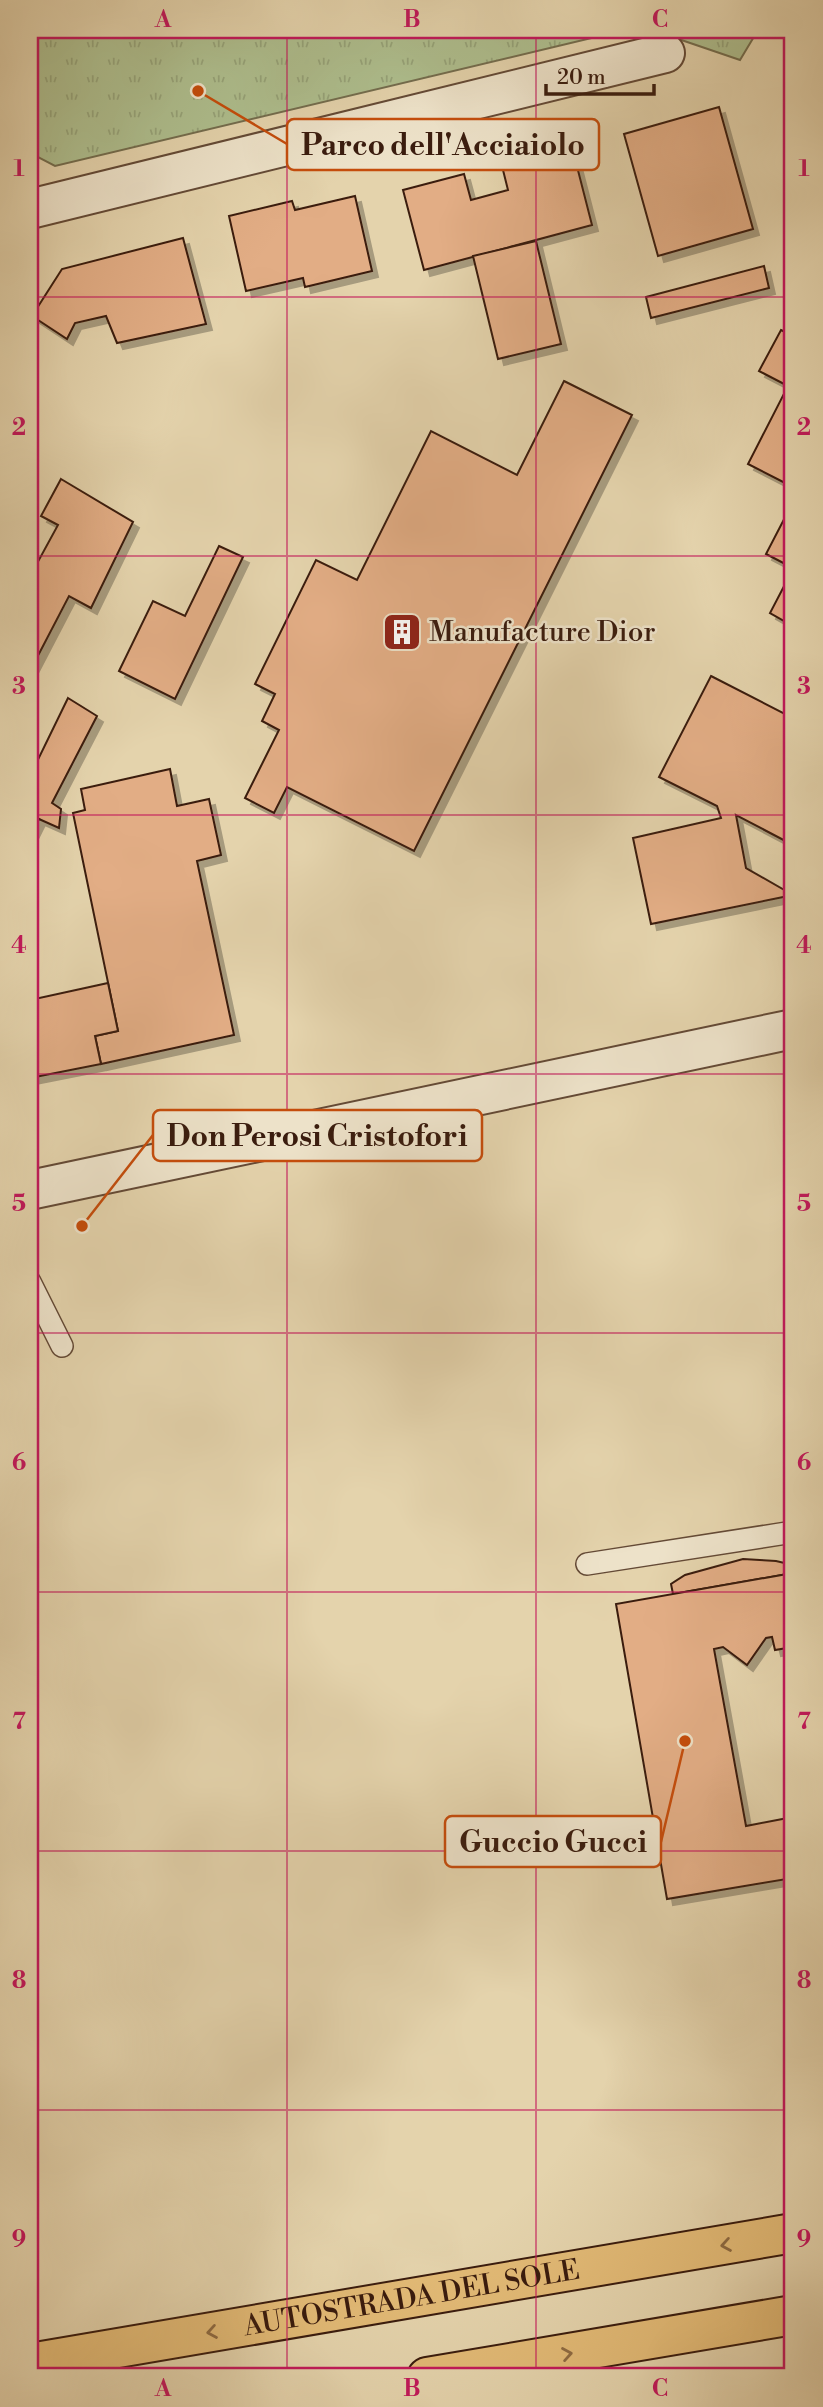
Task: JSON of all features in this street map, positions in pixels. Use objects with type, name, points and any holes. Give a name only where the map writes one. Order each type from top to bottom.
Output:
[{"type":"highway","name":"AUTOSTRADA DEL SOLE","points":[[30,2363],[793,2233]]},
{"type":"highway","points":[[427,2377],[793,2315]]},
{"type":"street","points":[[30,209],[665,53]]},
{"type":"street","points":[[30,1190],[793,1030]]},
{"type":"lane","points":[[30,1282],[62,1346]]},
{"type":"lane","points":[[587,1564],[793,1532]]},
{"type":"green space","points":[[30,30],[625,30],[55,166],[30,153]]},
{"type":"green space","points":[[652,30],[758,30],[740,60]]},
{"type":"building","points":[[719,107],[753,229],[658,256],[624,134]]},
{"type":"building","points":[[571,143],[592,225],[424,270],[403,190],[464,174],[471,200],[508,190],[501,162]]},
{"type":"building","points":[[355,196],[372,271],[305,287],[303,278],[246,291],[229,216],[292,201],[295,210]]},
{"type":"building","points":[[183,238],[206,324],[117,343],[106,316],[75,323],[67,339],[32,316],[62,269]]},
{"type":"building","points":[[536,241],[561,344],[498,359],[473,256]]},
{"type":"building","points":[[764,266],[769,288],[651,318],[646,297]]},
{"type":"building","points":[[781,330],[793,336],[793,487],[748,464],[788,386],[759,371]]},
{"type":"building","name":"Manufacture Dior","points":[[564,381],[632,415],[414,851],[287,787],[274,813],[245,798],[279,730],[262,721],[275,694],[255,684],[316,560],[357,580],[431,431],[517,475]]},
{"type":"building","points":[[61,479],[133,522],[91,608],[69,596],[30,671],[30,567],[34,569],[58,525],[41,516]]},
{"type":"building","points":[[793,502],[793,568],[766,554]]},
{"type":"building","points":[[219,546],[243,557],[175,699],[119,671],[153,601],[185,616]]},
{"type":"building","points":[[793,569],[793,626],[770,613]]},
{"type":"building","points":[[711,676],[793,718],[793,845],[736,815],[746,868],[793,895],[651,924],[633,838],[721,818],[717,806],[659,777]]},
{"type":"building","points":[[68,698],[97,716],[52,803],[61,809],[59,828],[30,815],[30,776]]},
{"type":"building","points":[[170,769],[177,806],[209,799],[221,855],[197,861],[234,1035],[101,1064],[95,1036],[118,1031],[73,813],[85,810],[81,789]]},
{"type":"building","points":[[30,815],[39,819],[30,837]]},
{"type":"building","points":[[108,983],[118,1031],[95,1036],[101,1064],[30,1078],[30,1000]]},
{"type":"building","points":[[743,1559],[793,1565],[793,1573],[673,1594],[671,1584],[685,1575]]},
{"type":"building","points":[[793,1573],[793,1647],[775,1650],[772,1637],[766,1638],[747,1665],[723,1647],[714,1649],[746,1826],[793,1817],[793,1878],[667,1899],[616,1604]]},
{"type":"place","name":"Parco dell'Acciaiolo","points":[[198,91]]},
{"type":"place","name":"Manufacture Dior","points":[[402,632]]},
{"type":"place","name":"Don Perosi Cristofori","points":[[82,1226]]},
{"type":"place","name":"Guccio Gucci","points":[[685,1741]]}]
